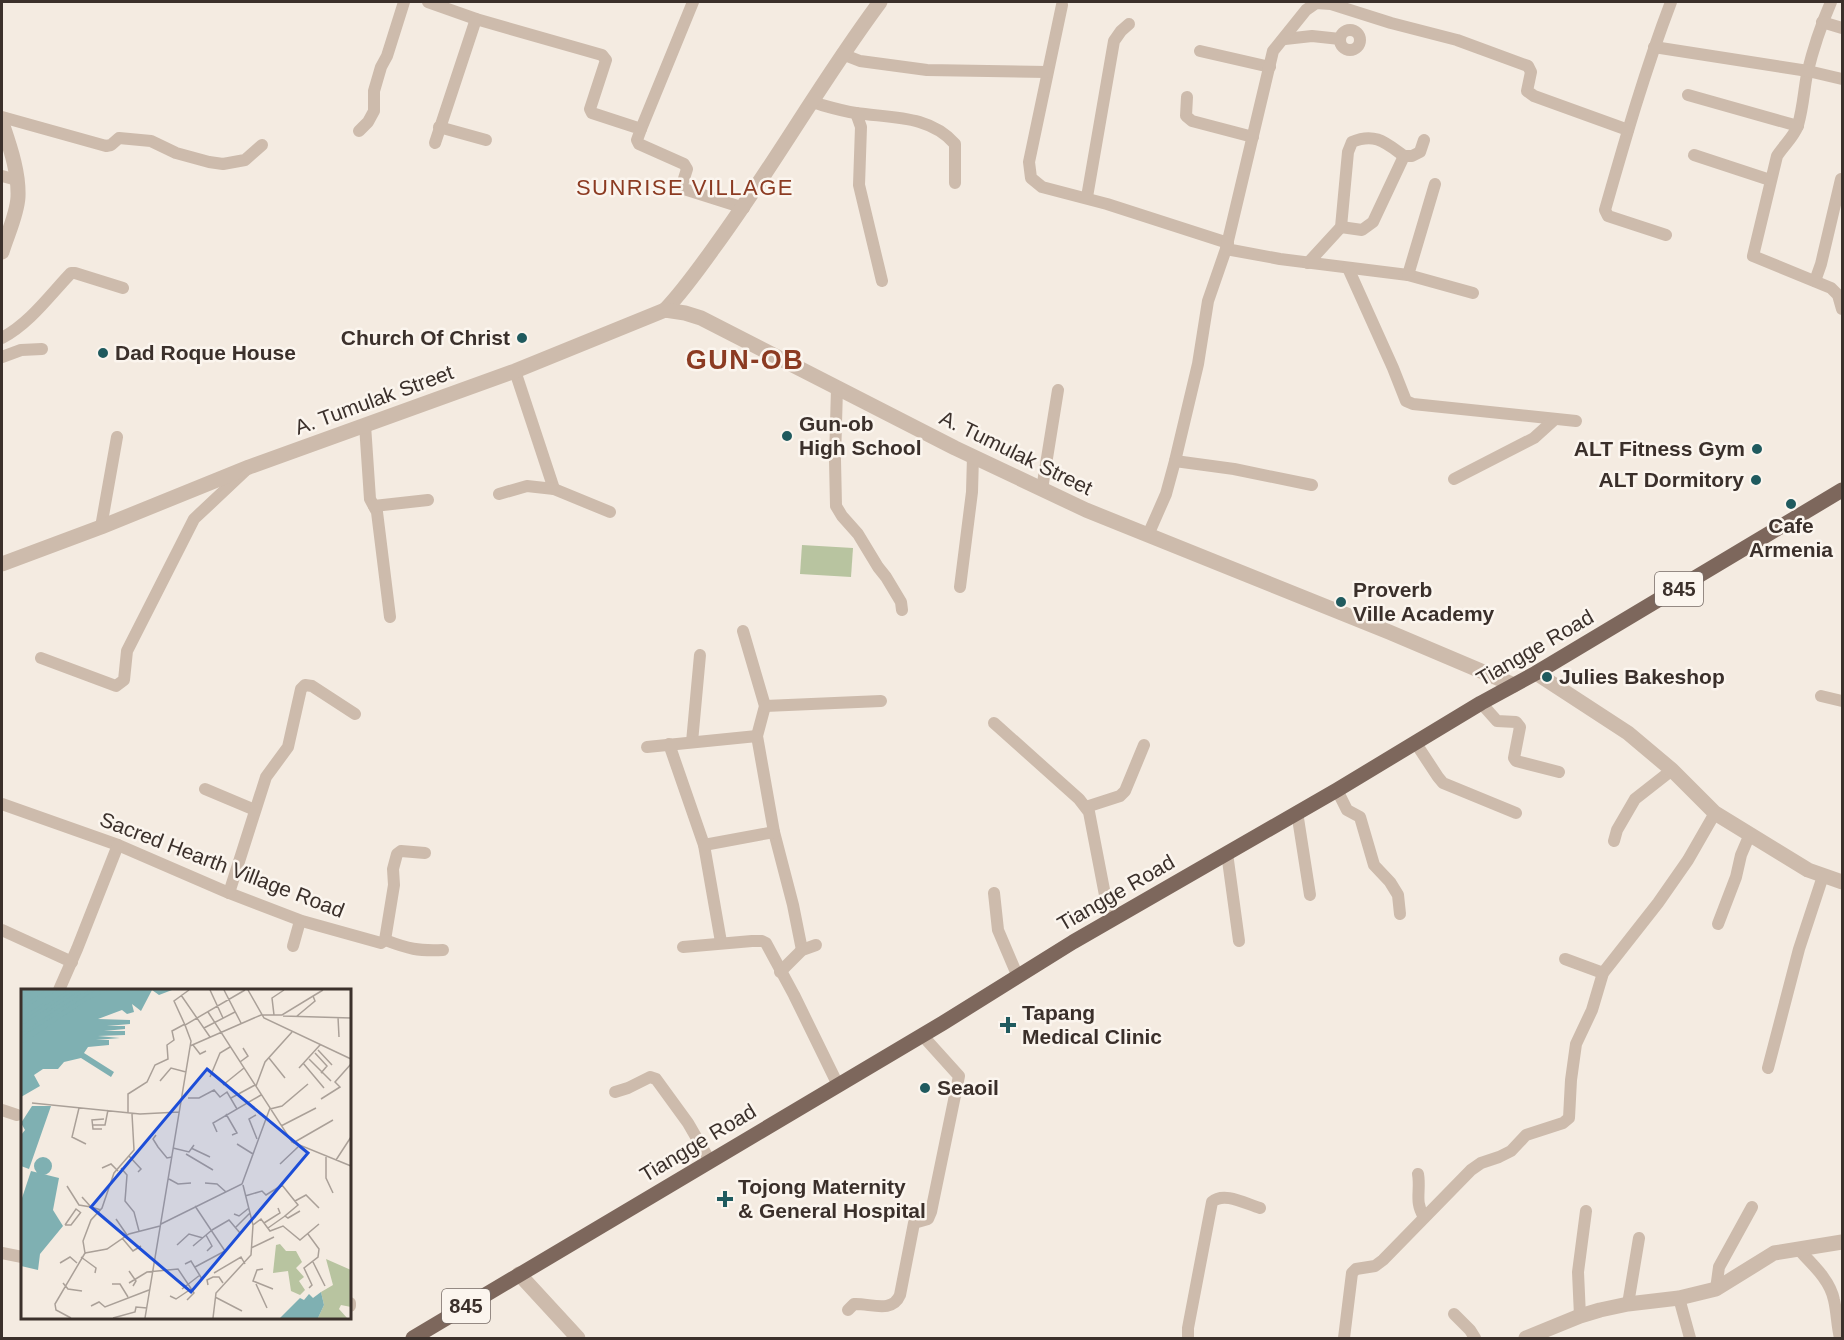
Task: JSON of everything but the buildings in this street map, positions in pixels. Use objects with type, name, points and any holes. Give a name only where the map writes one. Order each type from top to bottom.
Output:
[{"type":"main road","name":"Tiangge Road","points":[[413,1338],[1110,921],[1481,703],[1514,686],[1842,490]]},
{"type":"street","points":[[359,131],[374,111],[374,91],[404,2]]},
{"type":"street","points":[[428,2],[476,19],[602,55],[606,60],[590,109],[594,114],[641,129]]},
{"type":"street","points":[[693,2],[637,140],[639,144],[686,166],[682,185],[684,189],[744,208]]},
{"type":"street","points":[[665,310],[744,208],[842,54],[880,2]]},
{"type":"street","points":[[1666,235],[1608,216],[1605,210],[1654,46],[1671,2]]},
{"type":"street","points":[[1831,2],[1822,22],[1808,71],[1797,126],[1789,142],[1777,156],[1753,255],[1831,288],[1838,295],[1842,309]]},
{"type":"street","points":[[1148,535],[1166,494],[1175,461],[1198,364],[1208,301],[1227,246],[1273,51],[1285,39],[1306,10],[1316,3],[1330,4],[1390,23],[1457,40],[1528,66],[1531,72],[1527,91],[1534,96],[1628,130]]},
{"type":"street","points":[[1062,4],[1029,162],[1031,178],[1042,187],[1087,198],[1227,246],[1308,263],[1408,275],[1473,293]]},
{"type":"street","points":[[435,143],[476,19]]},
{"type":"street","points":[[1822,22],[1842,28]]},
{"type":"street","points":[[1087,198],[1114,41],[1129,24]]},
{"type":"street","points":[[1285,39],[1312,36],[1340,39]]},
{"type":"street","points":[[1654,46],[1808,71],[1842,79]]},
{"type":"street","points":[[1200,51],[1269,67]]},
{"type":"street","points":[[842,54],[860,61],[927,70],[1047,72]]},
{"type":"street","points":[[1688,95],[1797,126]]},
{"type":"street","points":[[1187,97],[1186,116],[1192,120],[1253,137]]},
{"type":"street","points":[[811,102],[856,113],[892,116],[940,129],[955,144],[955,183]]},
{"type":"street","points":[[856,113],[861,127],[859,185],[882,281]]},
{"type":"street","points":[[2,117],[106,146],[119,138],[151,141],[176,153],[223,164],[245,160],[262,145]]},
{"type":"street","points":[[2,123],[12,152],[18,198],[2,252]]},
{"type":"street","points":[[439,127],[486,140]]},
{"type":"street","points":[[1308,263],[1341,227],[1348,152],[1352,142],[1363,137],[1383,141],[1404,156],[1412,156],[1420,152],[1424,140]]},
{"type":"street","points":[[1694,155],[1770,180]]},
{"type":"street","points":[[1341,227],[1362,230],[1373,222],[1404,156]]},
{"type":"street","points":[[2,176],[17,180]]},
{"type":"street","points":[[1815,281],[1841,178]]},
{"type":"street","points":[[1408,275],[1435,184]]},
{"type":"street","points":[[1348,268],[1406,401],[1413,404],[1576,421]]},
{"type":"street","points":[[2,338],[27,321],[70,273],[123,288]]},
{"type":"street","name":"A. Tumulak Street","points":[[2,564],[249,467],[515,371],[665,310],[701,318],[973,456],[1086,510],[1389,632],[1514,686]]},
{"type":"street","points":[[2,357],[21,350],[42,349]]},
{"type":"street","points":[[515,371],[554,489]]},
{"type":"street","points":[[837,388],[836,506],[858,534],[886,577],[901,602],[902,610]]},
{"type":"street","points":[[1042,489],[1058,390]]},
{"type":"street","points":[[1454,479],[1534,438],[1555,419]]},
{"type":"street","points":[[365,425],[370,499],[377,512],[390,617]]},
{"type":"street","points":[[101,527],[117,437]]},
{"type":"street","points":[[960,587],[972,492],[973,456]]},
{"type":"street","points":[[1175,461],[1234,469],[1312,484]]},
{"type":"street","points":[[41,657],[116,686],[120,684],[126,677],[129,644],[194,519],[249,467]]},
{"type":"street","points":[[499,494],[527,486],[554,489],[610,512]]},
{"type":"street","points":[[374,506],[428,500]]},
{"type":"street","points":[[743,631],[765,706],[757,736],[774,832],[794,904],[802,950]]},
{"type":"street","points":[[692,742],[700,655]]},
{"type":"street","points":[[1536,673],[1628,732],[1672,770],[1715,813],[1808,870],[1842,882]]},
{"type":"street","points":[[229,893],[266,777],[288,747],[302,689],[305,685],[312,686],[355,714]]},
{"type":"street","points":[[1821,696],[1842,701]]},
{"type":"street","points":[[765,706],[881,701]]},
{"type":"street","points":[[1481,703],[1497,721],[1516,723],[1520,727],[1514,758],[1516,761],[1559,772]]},
{"type":"street","points":[[994,723],[1089,812],[1110,921]]},
{"type":"street","points":[[647,747],[757,736]]},
{"type":"street","points":[[1415,742],[1443,783],[1516,813]]},
{"type":"street","points":[[669,744],[704,845],[721,942]]},
{"type":"street","points":[[1086,807],[1120,796],[1125,791],[1144,745]]},
{"type":"street","points":[[1614,841],[1617,830],[1635,799],[1672,770]]},
{"type":"street","points":[[205,789],[255,810]]},
{"type":"street","points":[[1337,789],[1347,810],[1360,817],[1374,865],[1390,882],[1398,895],[1400,914]]},
{"type":"street","name":"Sacred Hearth Village Road","points":[[2,804],[118,845],[300,921],[375,942],[381,943],[385,940],[411,950],[443,950]]},
{"type":"street","points":[[1297,812],[1310,895]]},
{"type":"street","points":[[1344,1338],[1352,1273],[1356,1269],[1375,1266],[1383,1260],[1464,1177],[1481,1163],[1511,1150],[1527,1135],[1563,1123],[1569,1118],[1576,1044],[1592,1010],[1603,973],[1682,869],[1715,813]]},
{"type":"street","points":[[704,845],[774,832]]},
{"type":"street","points":[[1718,924],[1750,834]]},
{"type":"street","points":[[59,989],[118,845]]},
{"type":"street","points":[[385,940],[394,885],[393,869],[397,854],[400,851],[425,853]]},
{"type":"street","points":[[1227,853],[1239,941]]},
{"type":"street","points":[[1768,1068],[1799,949],[1823,876]]},
{"type":"street","points":[[994,893],[998,930],[1017,977]]},
{"type":"street","points":[[293,946],[300,921]]},
{"type":"street","points":[[2,930],[72,962]]},
{"type":"street","points":[[683,947],[721,942],[762,941],[766,943],[838,1085]]},
{"type":"street","points":[[780,972],[802,950],[816,945]]},
{"type":"street","points":[[1565,958],[1603,973]]},
{"type":"street","points":[[848,1310],[854,1305],[885,1306],[897,1302],[914,1223],[928,1219],[931,1212],[959,1079],[958,1074],[922,1035]]},
{"type":"street","points":[[615,1092],[650,1077],[656,1079],[688,1124],[710,1161]]},
{"type":"street","points":[[2,1110],[17,1114]]},
{"type":"street","points":[[1418,1174],[1420,1185],[1417,1201],[1424,1217]]},
{"type":"street","points":[[1188,1338],[1212,1202],[1216,1198],[1223,1197],[1260,1208]]},
{"type":"street","points":[[1716,1289],[1719,1268],[1752,1207]]},
{"type":"street","points":[[1580,1316],[1578,1272],[1586,1211]]},
{"type":"street","points":[[1628,1304],[1639,1238]]},
{"type":"street","points":[[1526,1338],[1580,1316],[1628,1304],[1679,1298],[1716,1289],[1774,1253],[1842,1242]]},
{"type":"street","points":[[1799,1250],[1818,1270],[1829,1287],[1834,1298],[1840,1338]]},
{"type":"street","points":[[2,1252],[21,1257]]},
{"type":"street","points":[[519,1274],[578,1338]]},
{"type":"street","points":[[1679,1298],[1690,1338]]},
{"type":"street","points":[[1454,1314],[1475,1338]]},
{"type":"green space","points":[[802,545],[853,548],[851,577],[800,574]]},
{"type":"place","name":"Church Of Christ","points":[[522,338]]},
{"type":"place","name":"Dad Roque House","points":[[103,353]]},
{"type":"place","name":"Gun-ob High School","points":[[787,436]]},
{"type":"place","name":"ALT Fitness Gym","points":[[1757,449]]},
{"type":"place","name":"ALT Dormitory","points":[[1756,480]]},
{"type":"place","name":"Cafe Armenia","points":[[1791,504]]},
{"type":"place","name":"Proverb Ville Academy","points":[[1341,602]]},
{"type":"place","name":"Julies Bakeshop","points":[[1547,677]]},
{"type":"place","name":"Tapang Medical Clinic","points":[[1008,1025]]},
{"type":"place","name":"Seaoil","points":[[925,1088]]},
{"type":"place","name":"Tojong Maternity & General Hospital","points":[[725,1199]]},
{"type":"district","name":"SUNRISE VILLAGE","points":[[685,187]]},
{"type":"district","name":"GUN-OB","points":[[745,360]]}]
